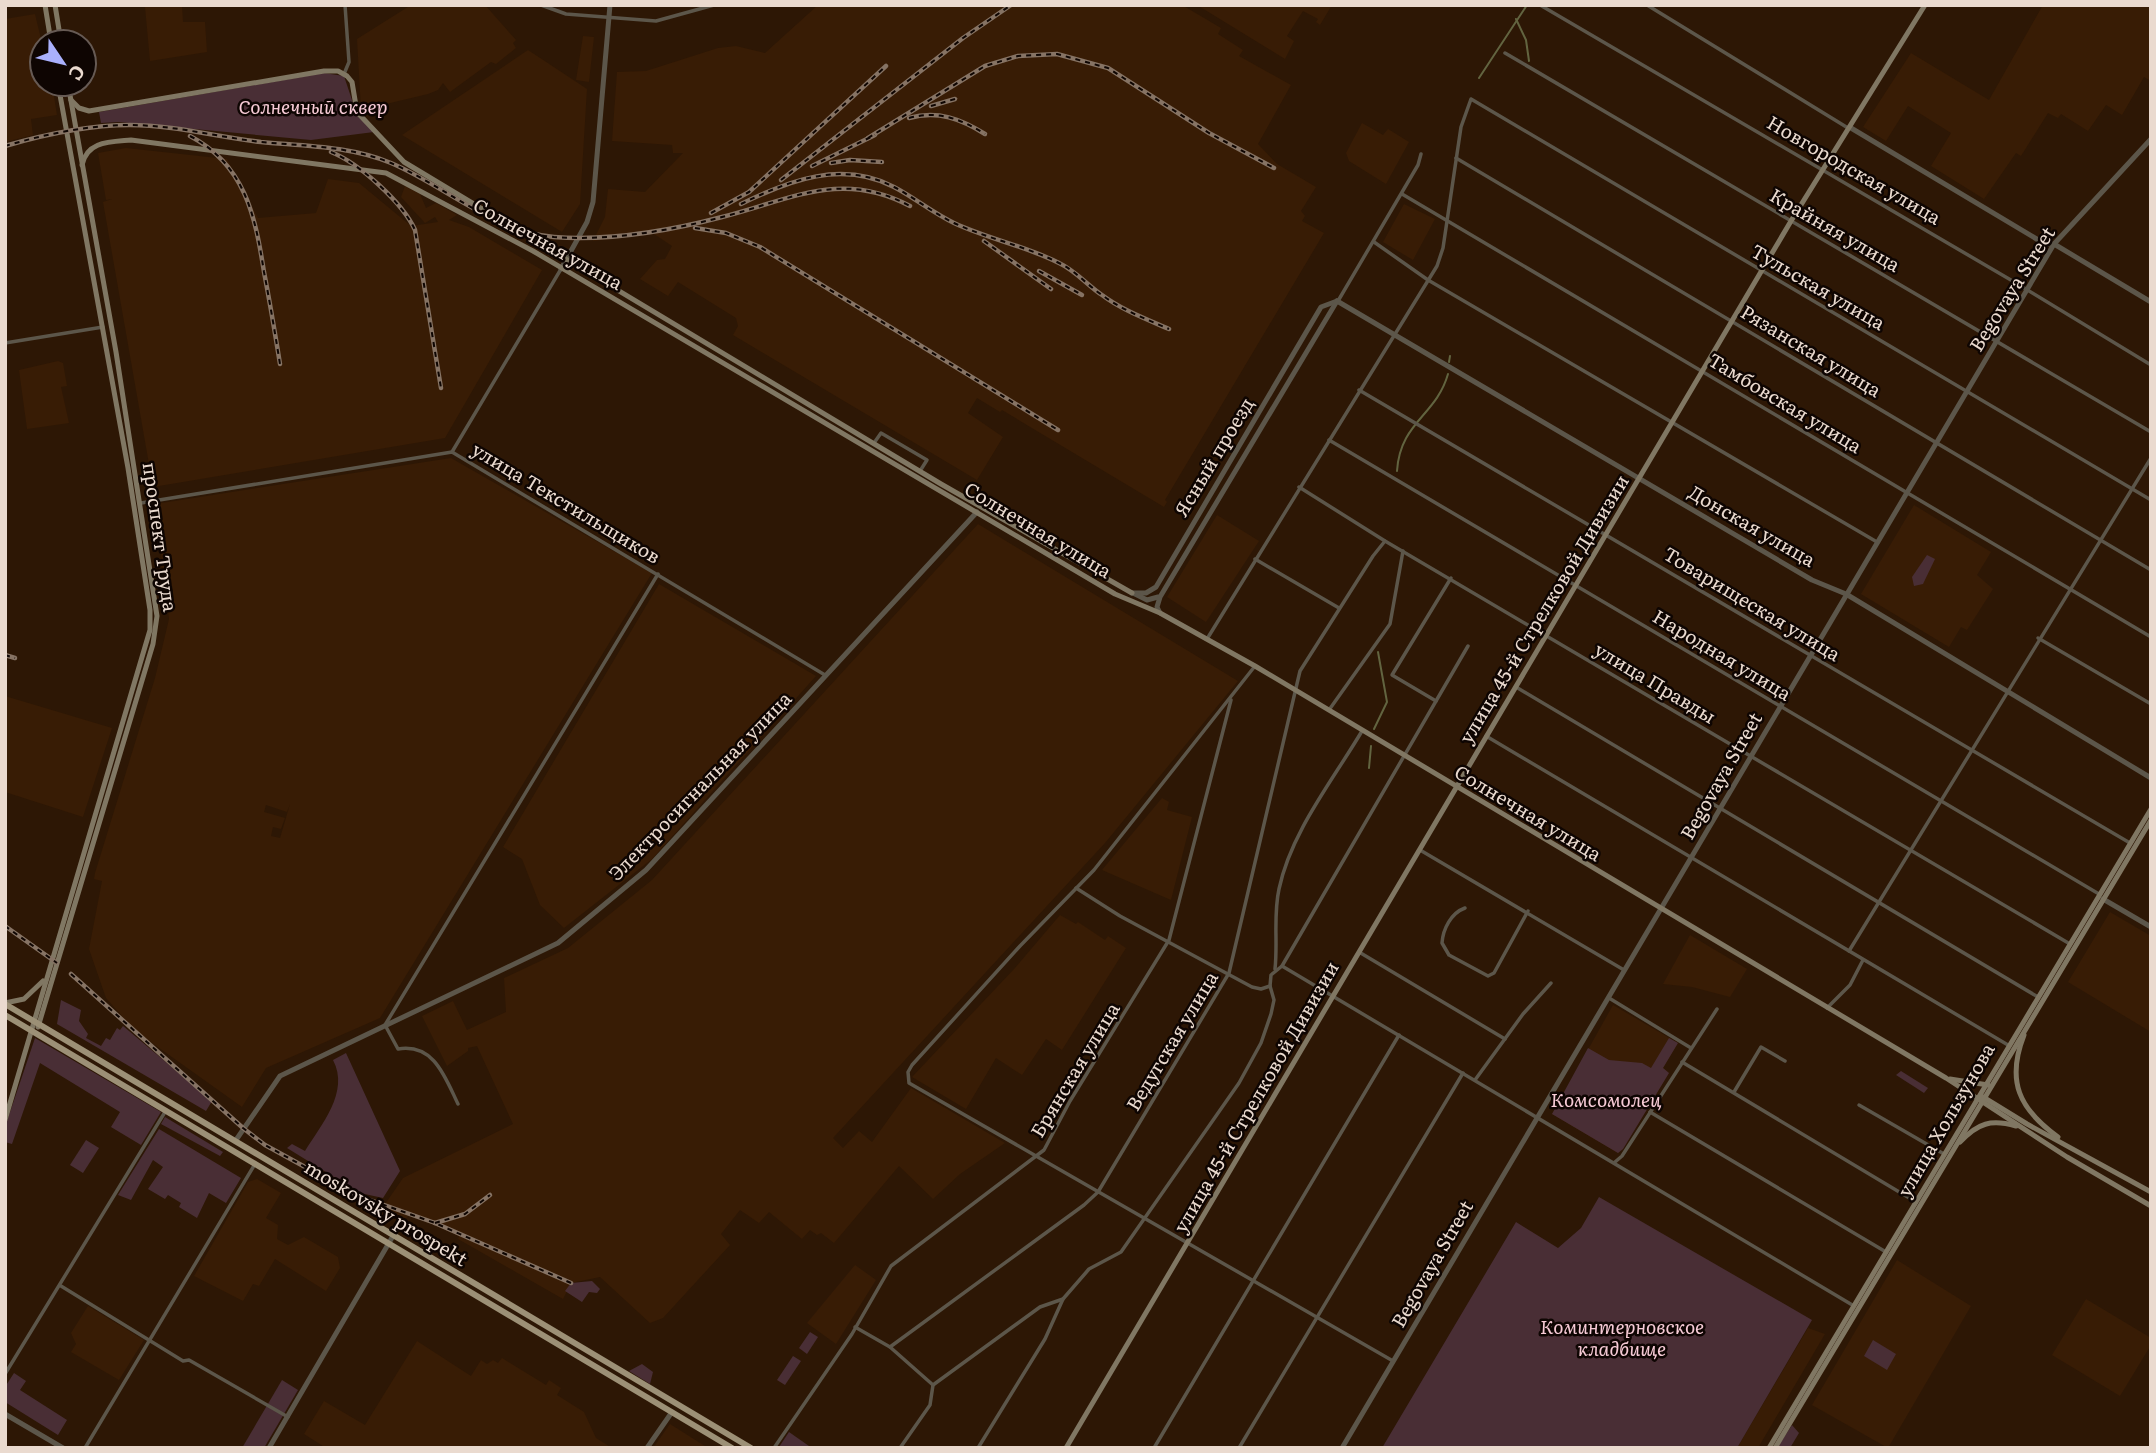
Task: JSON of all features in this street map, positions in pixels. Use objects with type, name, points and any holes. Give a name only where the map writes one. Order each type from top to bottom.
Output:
[{"type":"main road","points":[[45,5],[49,28]]},
{"type":"main road","points":[[55,5],[59,28]]},
{"type":"main road","name":"улица 45-й Стрелковой Дивизии","points":[[1066,1448],[1791,221],[1925,5]]},
{"type":"main road","points":[[71,100],[79,108],[89,111],[324,71],[344,74]]},
{"type":"main road","name":"Солнечная улица","points":[[344,74],[352,82],[357,112],[404,162],[874,443],[1123,599],[1160,613],[1255,666],[1660,910],[1980,1098]]},
{"type":"main road","name":"проспект Труда","points":[[37,1023],[46,975],[133,701],[150,630],[150,610],[103,327],[61,98]]},
{"type":"main road","name":"проспект Труда","points":[[37,1023],[156,623],[141,503],[71,100]]},
{"type":"main road","name":"Солнечная улица","points":[[82,165],[88,150],[96,145],[131,140],[374,169],[386,173],[561,269],[979,510],[1132,593]]},
{"type":"main road","points":[[498,234],[505,222]]},
{"type":"main road","points":[[103,327],[111,326]]},
{"type":"main road","points":[[132,505],[141,503]]},
{"type":"main road","name":"улица Хользунова","points":[[1774,1448],[1944,1154],[2034,1016],[2151,809]]},
{"type":"main road","name":"улица Хользунова","points":[[1989,1085],[2008,1045],[2151,820]]},
{"type":"main road","points":[[5,1004],[24,999],[46,975]]},
{"type":"main road","name":"moskovsky prospekt","points":[[5,1004],[751,1448]]},
{"type":"main road","name":"moskovsky prospekt","points":[[5,1014],[732,1448]]},
{"type":"main road","points":[[2034,1016],[2018,1054],[2016,1085],[2030,1114],[2071,1147]]},
{"type":"main road","points":[[5,1119],[37,1023]]},
{"type":"main road","name":"Солнечная улица","points":[[1946,1078],[1989,1085]]},
{"type":"main road","points":[[1980,1098],[2151,1192]]},
{"type":"main road","points":[[1980,1098],[2024,1129],[2151,1206]]},
{"type":"main road","name":"улица Хользунова","points":[[1769,1448],[1953,1149],[1980,1098]]},
{"type":"main road","points":[[1953,1149],[1975,1127],[1987,1123],[2000,1122],[2024,1129]]},
{"type":"main road","points":[[2109,1180],[2115,1171]]},
{"type":"street","points":[[344,74],[349,62],[345,5]]},
{"type":"street","points":[[541,5],[566,14],[656,21],[714,5]]},
{"type":"street","points":[[452,452],[568,260],[587,222],[593,202],[610,5]]},
{"type":"street","name":"Новгородская улица","points":[[1540,5],[2151,365]]},
{"type":"street","name":"Новгородская улица","points":[[1647,5],[1822,111],[1837,124],[1851,128],[2045,244],[2054,244],[2151,302]]},
{"type":"street","name":"Крайняя улица","points":[[1505,52],[2151,432]]},
{"type":"street","name":"Тульская улица","points":[[1456,158],[1462,119],[1471,99],[2151,500]]},
{"type":"street","name":"Begovaya Street","points":[[1342,1448],[2054,244],[2151,139]]},
{"type":"street","name":"Ясный проезд","points":[[1160,613],[1157,603],[1162,594],[1374,243],[1421,154]]},
{"type":"street","points":[[1207,639],[1428,280],[1443,248],[1456,158]]},
{"type":"street","name":"Рязанская улица","points":[[1456,158],[2151,570]]},
{"type":"street","name":"Тамбовская улица","points":[[1402,194],[2151,637]]},
{"type":"street","points":[[1374,243],[1428,280],[1673,420],[1877,542]]},
{"type":"street","name":"Ясный проезд","points":[[1132,593],[1146,593],[1156,587],[1321,307],[1337,301]]},
{"type":"street","name":"Донская улица","points":[[1337,301],[1812,580],[1846,594],[2151,778]]},
{"type":"street","points":[[5,343],[103,327]]},
{"type":"street","points":[[1308,330],[1309,348]]},
{"type":"street","name":"Товарищеская улица","points":[[1359,390],[2130,843]]},
{"type":"street","points":[[874,443],[881,433],[927,460],[920,471]]},
{"type":"street","name":"Народная улица","points":[[1329,440],[2102,897]]},
{"type":"street","name":"улица Текстильщиков","points":[[141,503],[452,452],[827,676]]},
{"type":"street","points":[[1849,951],[2006,690],[2151,458]]},
{"type":"street","name":"улица Правды","points":[[1299,487],[1385,541],[2070,944]]},
{"type":"street","name":"Электросигнальная улица","points":[[236,1140],[280,1076],[558,943],[573,932],[646,870],[979,510]]},
{"type":"street","name":"Ведугская улица","points":[[890,1347],[1098,1192],[1229,973],[1303,664],[1385,541]]},
{"type":"street","points":[[1329,711],[1390,624],[1403,551]]},
{"type":"street","points":[[1255,559],[1339,608]]},
{"type":"street","points":[[458,1104],[439,1066],[429,1054],[418,1049],[398,1049],[384,1025],[658,574]]},
{"type":"street","points":[[1436,701],[1392,675],[1451,578]]},
{"type":"street","points":[[1132,593],[1147,600],[1156,599],[1162,594]]},
{"type":"street","points":[[2038,638],[2151,704]]},
{"type":"street","points":[[1275,970],[1282,966],[1468,646]]},
{"type":"street","points":[[1255,666],[1094,870],[912,1065],[908,1072],[909,1083],[1393,1362]]},
{"type":"street","points":[[1516,687],[2038,997]]},
{"type":"street","name":"Брянская улица","points":[[774,1448],[855,1327],[891,1266],[1039,1157],[1169,940],[1232,698]]},
{"type":"street","points":[[978,1448],[1045,1339],[1063,1298],[1089,1269],[1121,1252],[1239,1083],[1261,1043],[1274,1000],[1270,986],[1275,970],[1274,920],[1279,886],[1301,833],[1362,731]]},
{"type":"street","points":[[1486,736],[2008,1045]]},
{"type":"street","points":[[1420,850],[1528,911],[1624,970]]},
{"type":"street","points":[[1076,888],[1120,916],[1252,987],[1261,989],[1270,986]]},
{"type":"street","points":[[2102,897],[2151,927]]},
{"type":"street","points":[[1465,908],[1455,913],[1444,931],[1442,943],[1449,954],[1488,976],[1494,974],[1528,911]]},
{"type":"street","points":[[1359,952],[1505,1039]]},
{"type":"street","points":[[1827,1008],[1850,985],[1864,959]]},
{"type":"street","points":[[1282,966],[1856,1307]]},
{"type":"street","points":[[1475,1080],[1551,983]]},
{"type":"street","points":[[1607,997],[1691,1048]]},
{"type":"street","points":[[1615,1162],[1622,1156],[1717,1009]]},
{"type":"street","points":[[1154,1448],[1399,1035]]},
{"type":"street","points":[[1734,1092],[1761,1047],[1785,1061]]},
{"type":"street","points":[[1682,1062],[1916,1202]]},
{"type":"street","points":[[1239,1448],[1463,1073]]},
{"type":"street","points":[[1859,1105],[1944,1154]]},
{"type":"street","points":[[5,1374],[166,1111]]},
{"type":"street","points":[[1650,1112],[1886,1252]]},
{"type":"street","points":[[85,1448],[255,1164]]},
{"type":"street","points":[[269,1448],[393,1236]]},
{"type":"street","points":[[61,1286],[150,1342],[183,1361],[189,1360],[288,1417]]},
{"type":"street","points":[[900,1448],[930,1405],[933,1385],[1040,1307],[1063,1298]]},
{"type":"street","points":[[855,1327],[890,1347],[933,1385]]},
{"type":"street","points":[[647,1448],[672,1412]]},
{"type":"street","points":[[5,1414],[63,1448]]},
{"type":"shaded area","points":[[182,5],[183,22],[205,22],[207,52],[150,61],[145,7]]},
{"type":"shaded area","points":[[411,5],[485,5],[516,40],[513,43],[516,48],[496,64],[491,62],[450,92],[443,83],[438,90],[428,94],[361,110],[357,39]]},
{"type":"shaded area","points":[[818,5],[1182,5],[1221,28],[1218,34],[1243,50],[1239,56],[1291,85],[1258,144],[1277,164],[1316,187],[1301,211],[1305,216],[1302,221],[1324,233],[1165,500],[1167,502],[1164,507],[1002,410],[1000,412],[977,398],[968,413],[1003,437],[977,480],[733,335],[738,326],[736,318],[678,282],[668,296],[640,279],[657,260],[665,259],[672,246],[654,234],[593,241],[605,217],[608,189],[645,192],[683,153],[673,153],[672,145],[612,141],[617,72],[646,71],[718,48],[736,46],[765,53]]},
{"type":"shaded area","points":[[1197,5],[1332,5],[1320,25],[1316,22],[1318,19],[1303,11],[1287,36],[1294,41],[1285,59]]},
{"type":"shaded area","points":[[2043,5],[2151,5],[2151,81],[2144,77],[2122,115],[2106,105],[2088,131],[2061,114],[2058,118],[2048,113],[2021,156],[2016,153],[1984,199],[1931,166],[1951,133],[1908,106],[1886,141],[1863,127],[1911,53],[1989,100]]},
{"type":"shaded area","points":[[35,14],[38,28],[28,28],[28,98],[54,98],[57,115],[31,119],[33,135],[5,142],[5,19]]},
{"type":"shaded area","points":[[583,36],[594,37],[589,82],[576,80]]},
{"type":"shaded area","points":[[528,50],[587,89],[580,204],[562,232],[402,135]]},
{"type":"shaded area","points":[[1362,123],[1383,135],[1388,129],[1409,142],[1386,184],[1349,161],[1346,153]]},
{"type":"shaded area","points":[[126,148],[227,159],[258,218],[316,213],[328,179],[359,183],[411,226],[438,222],[435,217],[425,223],[401,197],[405,186],[420,194],[426,208],[436,203],[457,215],[449,220],[469,227],[542,270],[445,438],[153,487],[103,202],[112,199],[106,200],[98,153]]},
{"type":"shaded area","points":[[1404,204],[1435,219],[1413,260],[1383,242]]},
{"type":"shaded area","points":[[58,361],[63,363],[67,386],[61,387],[69,423],[27,429],[19,370]]},
{"type":"shaded area","points":[[451,458],[652,573],[380,1018],[266,1068],[242,1107],[134,1030],[106,998],[89,949],[102,881],[94,879],[95,873],[155,678],[169,619],[155,504]],"holes":[[[290,804],[280,838],[271,836],[273,827],[281,829],[285,818],[264,812],[266,805],[287,812]]]},
{"type":"shaded area","points":[[1914,505],[1991,552],[1977,575],[1993,589],[1967,630],[1961,627],[1949,647],[1861,594]]},
{"type":"shaded area","points":[[1217,515],[1259,541],[1206,622],[1167,597]]},
{"type":"shaded area","points":[[978,524],[1238,681],[1105,843],[833,1138],[843,1148],[859,1131],[872,1142],[911,1088],[1005,1143],[960,1174],[933,1199],[899,1166],[834,1243],[821,1233],[817,1235],[810,1230],[802,1239],[769,1212],[759,1223],[740,1210],[721,1234],[730,1245],[663,1318],[650,1323],[600,1277],[571,1283],[563,1299],[458,1239],[459,1236],[409,1214],[405,1220],[383,1207],[403,1178],[513,1124],[477,1046],[468,1048],[468,1051],[447,1066],[422,1016],[453,1001],[467,1030],[506,1012],[504,978],[568,948],[652,880]]},
{"type":"shaded area","points":[[659,584],[816,676],[652,859],[564,928],[540,905],[522,859],[503,847]]},
{"type":"shaded area","points":[[5,696],[112,728],[83,817],[5,792]]},
{"type":"shaded area","points":[[1162,798],[1169,802],[1167,810],[1192,817],[1171,900],[1102,870]]},
{"type":"shaded area","points":[[2110,912],[2151,936],[2151,1032],[2068,982]]},
{"type":"shaded area","points":[[1060,915],[1076,924],[1078,922],[1105,940],[1108,936],[1126,948],[1062,1050],[1046,1039],[1022,1075],[996,1058],[966,1109],[912,1077],[1015,968]]},
{"type":"shaded area","points":[[1690,935],[1747,969],[1730,997],[1692,987],[1663,984]]},
{"type":"shaded area","name":"Комсомолец","points":[[1613,1005],[1678,1043],[1663,1068],[1669,1073],[1618,1153],[1552,1114]]},
{"type":"shaded area","points":[[257,1179],[281,1193],[266,1218],[278,1225],[277,1239],[288,1245],[304,1237],[338,1257],[340,1268],[326,1291],[275,1259],[259,1286],[253,1284],[243,1301],[194,1276],[248,1182]]},
{"type":"shaded area","points":[[1897,1260],[1971,1306],[1888,1448],[1812,1405]]},
{"type":"shaded area","points":[[855,1265],[876,1280],[836,1344],[807,1323]]},
{"type":"shaded area","points":[[2086,1299],[2151,1338],[2151,1345],[2120,1396],[2052,1355]]},
{"type":"shaded area","points":[[88,1306],[144,1340],[119,1380],[71,1352],[76,1344],[71,1333]]},
{"type":"shaded area","points":[[1808,1328],[1825,1334],[1758,1448],[1737,1448]]},
{"type":"shaded area","points":[[417,1341],[471,1376],[481,1360],[487,1364],[493,1360],[498,1363],[502,1358],[546,1385],[549,1380],[561,1388],[557,1395],[584,1412],[596,1438],[612,1448],[326,1448],[304,1434],[324,1401],[365,1425]]},
{"type":"shaded area","points":[[670,1424],[708,1448],[653,1448]]},
{"type":"green space","name":"Солнечный сквер","points":[[324,73],[344,76],[357,115],[374,132],[311,140],[119,122],[101,123],[99,112]]},
{"type":"green space","points":[[1927,555],[1935,559],[1923,584],[1914,586],[1912,577]]},
{"type":"green space","points":[[61,1000],[81,1010],[79,1021],[88,1034],[86,1038],[101,1046],[106,1038],[110,1040],[117,1028],[120,1030],[123,1026],[212,1101],[206,1111],[57,1024]]},
{"type":"green space","points":[[35,1038],[161,1112],[141,1145],[111,1127],[120,1112],[40,1063],[12,1144],[5,1142],[5,1127]]},
{"type":"green space","name":"Комсомолец","points":[[1669,1038],[1678,1043],[1663,1068],[1669,1073],[1618,1153],[1552,1114],[1588,1048],[1609,1060],[1642,1063],[1651,1068]]},
{"type":"green space","points":[[346,1053],[400,1171],[383,1198],[360,1193],[287,1148],[292,1144],[305,1151],[319,1130],[336,1096],[337,1072],[333,1060]]},
{"type":"green space","points":[[1901,1071],[1928,1088],[1924,1093],[1896,1075]]},
{"type":"green space","points":[[165,1117],[223,1152],[220,1156],[161,1124]]},
{"type":"green space","points":[[159,1129],[241,1178],[226,1203],[209,1193],[197,1218],[179,1207],[181,1203],[168,1195],[165,1199],[148,1189],[163,1167],[153,1160],[131,1200],[118,1195]]},
{"type":"green space","points":[[86,1140],[99,1148],[83,1173],[70,1165]]},
{"type":"green space","name":"Коминтерновское кладбище","points":[[1599,1197],[1812,1320],[1737,1448],[1382,1448],[1516,1222],[1558,1248],[1581,1228]]},
{"type":"green space","points":[[592,1281],[600,1289],[597,1293],[589,1292],[582,1302],[565,1291],[571,1283]]},
{"type":"green space","points":[[810,1332],[818,1337],[807,1354],[799,1348]]},
{"type":"green space","points":[[1873,1340],[1896,1354],[1887,1370],[1864,1356]]},
{"type":"green space","points":[[793,1356],[801,1361],[785,1385],[777,1380]]},
{"type":"green space","points":[[642,1364],[653,1372],[650,1384],[629,1371]]},
{"type":"green space","points":[[14,1373],[26,1381],[20,1390],[67,1420],[58,1435],[5,1402],[5,1387]]},
{"type":"green space","points":[[282,1380],[298,1390],[264,1448],[242,1448]]},
{"type":"green space","points":[[1792,1425],[1799,1433],[1790,1448],[1777,1448]]},
{"type":"green space","points":[[789,1432],[809,1446],[808,1448],[779,1447]]},
{"type":"waterway","points":[[1479,78],[1527,5]]},
{"type":"waterway","points":[[1516,19],[1526,40],[1529,61]]},
{"type":"waterway","points":[[1449,362],[1450,356]]},
{"type":"waterway","points":[[1397,471],[1405,441],[1435,400],[1448,374]]},
{"type":"waterway","points":[[1374,729],[1387,702],[1378,652]]},
{"type":"waterway","points":[[1369,768],[1371,746]]},
{"type":"railway","points":[[781,180],[963,38],[1011,5]]},
{"type":"railway","points":[[868,138],[985,66],[1018,56],[1057,54],[1108,68],[1209,133],[1274,168]]},
{"type":"railway","points":[[711,213],[749,192],[886,66]]},
{"type":"railway","points":[[931,106],[955,99]]},
{"type":"railway","points":[[909,118],[930,115],[949,117],[985,134]]},
{"type":"railway","points":[[5,146],[67,131],[130,125],[343,150],[391,163],[511,227],[554,237],[596,238],[660,231],[722,217],[793,196],[838,189],[885,195],[910,206]]},
{"type":"railway","points":[[812,166],[875,135]]},
{"type":"railway","points":[[190,136],[224,161],[244,194],[256,231],[280,364]]},
{"type":"railway","points":[[331,152],[367,174],[391,196],[415,230],[441,388]]},
{"type":"railway","points":[[831,163],[850,160],[882,162]]},
{"type":"railway","points":[[741,204],[778,187],[816,176],[836,174],[875,179],[894,187],[954,223],[1059,263],[1118,305],[1169,329]]},
{"type":"railway","points":[[695,228],[726,233],[760,247],[1058,430]]},
{"type":"railway","points":[[984,241],[1051,289]]},
{"type":"railway","points":[[1039,271],[1082,295]]},
{"type":"railway","points":[[5,655],[15,658]]},
{"type":"railway","points":[[5,926],[57,963]]},
{"type":"railway","points":[[71,974],[265,1145],[356,1195],[435,1223],[571,1283]]},
{"type":"railway","points":[[435,1223],[465,1214],[490,1195]]}]
